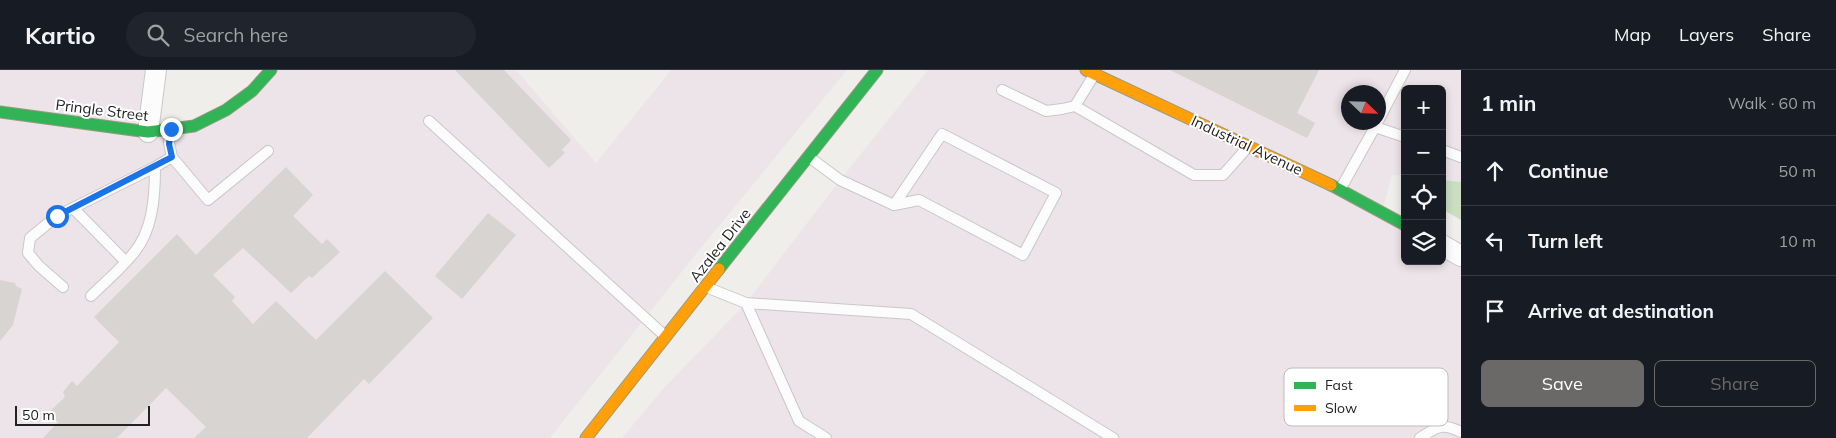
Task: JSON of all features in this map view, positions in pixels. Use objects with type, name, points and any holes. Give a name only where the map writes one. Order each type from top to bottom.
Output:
[{"type":"street","points":[[148,132],[156,70]]},
{"type":"street","name":"Pringle Street","points":[[0,112],[148,132],[194,126],[226,110],[252,91],[271,70]]},
{"type":"street","name":"Azalea Drive","points":[[586,438],[877,70]]},
{"type":"street","name":"Industrial Avenue","points":[[1090,72],[1340,189],[1401,223]]},
{"type":"street","points":[[1446,247],[1461,256]]},
{"type":"lane","points":[[1386,106],[1405,70]]},
{"type":"lane","points":[[1075,106],[1090,72]]},
{"type":"lane","points":[[1002,90],[1046,111],[1062,110],[1075,106],[1194,175],[1223,175],[1250,146]]},
{"type":"lane","points":[[430,121],[666,337]]},
{"type":"lane","points":[[1386,128],[1401,135]]},
{"type":"lane","points":[[171,129],[169,144],[172,157],[208,200],[268,151]]},
{"type":"lane","points":[[1340,189],[1373,130]]},
{"type":"lane","points":[[808,157],[840,180],[894,205],[919,200],[1023,255],[1056,193],[942,134],[894,205]]},
{"type":"lane","points":[[1446,151],[1461,157]]},
{"type":"lane","points":[[63,287],[39,266],[28,253],[30,238],[57,216],[172,157]]},
{"type":"lane","points":[[91,296],[126,262],[148,230],[155,167]]},
{"type":"lane","points":[[73,208],[126,262]]},
{"type":"lane","points":[[705,287],[746,303],[911,314],[1113,438]]},
{"type":"lane","points":[[746,303],[799,421],[826,438]]},
{"type":"lane","points":[[1448,425],[1461,432]]},
{"type":"lane","points":[[1420,438],[1435,428],[1444,426]]},
{"type":"shaded area","points":[[0,70],[156,70],[149,132],[194,126],[271,70],[516,70],[596,163],[671,70],[847,70],[696,254],[550,438],[0,438]]},
{"type":"shaded area","points":[[928,70],[1461,70],[1461,182],[1446,180],[1446,85],[1401,85],[1401,176],[1392,175],[1382,212],[1401,223],[1401,265],[1446,265],[1446,247],[1461,256],[1461,438],[622,438],[662,390],[746,303],[840,180]]},
{"type":"green space","points":[[1446,180],[1461,182],[1461,220],[1446,211]]},
{"type":"building","points":[[455,70],[504,70],[571,140],[562,150],[565,153],[549,168]]},
{"type":"building","points":[[1170,70],[1319,70],[1297,113],[1315,123],[1307,138]]},
{"type":"building","points":[[286,167],[313,195],[293,216],[322,244],[327,239],[340,252],[312,278],[309,276],[291,293],[243,248],[213,275],[235,297],[232,301],[253,324],[276,301],[316,340],[385,271],[433,318],[369,384],[364,379],[307,438],[194,438],[206,427],[166,388],[117,438],[43,438],[58,422],[47,414],[65,397],[63,392],[72,381],[77,386],[119,342],[94,317],[177,234],[196,255]]},
{"type":"building","points":[[488,213],[516,235],[462,299],[435,276]]},
{"type":"building","points":[[0,280],[15,283],[16,286],[22,289],[13,325],[0,341]]},
{"type":"traffic: fast","points":[[0,112],[148,132],[194,126],[226,110],[252,91],[271,70]]},
{"type":"traffic: fast","points":[[719,269],[877,70]]},
{"type":"traffic: fast","points":[[1331,185],[1401,223]]},
{"type":"traffic: slow","points":[[1086,70],[1331,185]]},
{"type":"traffic: slow","points":[[586,438],[719,269]]},
{"type":"route","points":[[57,216],[172,157],[169,144],[171,129]]}]
